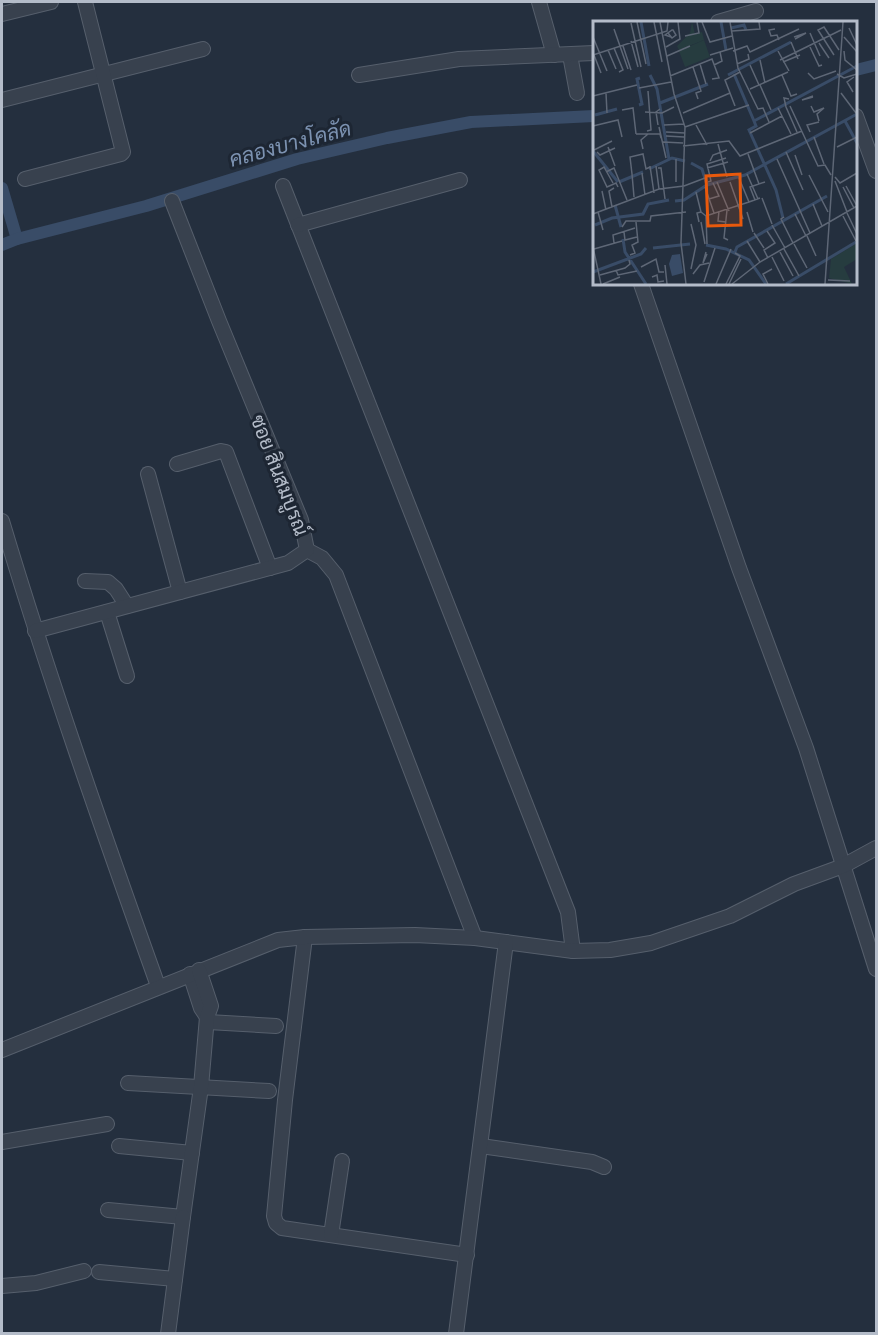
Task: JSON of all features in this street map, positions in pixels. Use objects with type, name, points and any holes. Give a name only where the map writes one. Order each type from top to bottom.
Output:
[{"type":"street","points":[[2,14],[51,2]]},
{"type":"street","points":[[25,179],[122,154],[123,149],[85,2]]},
{"type":"street","points":[[539,2],[554,55]]},
{"type":"street","points":[[721,21],[756,11]]},
{"type":"street","points":[[2,100],[203,49]]},
{"type":"street","points":[[359,75],[459,59],[593,53]]},
{"type":"street","points":[[570,55],[577,93]]},
{"type":"street","points":[[857,121],[876,171]]},
{"type":"street","points":[[298,225],[460,180]]},
{"type":"street","points":[[283,186],[568,912],[573,951]]},
{"type":"street","name":"ซอย สินสมบูรณ์","points":[[35,631],[288,563],[307,550],[301,520],[172,201]]},
{"type":"street","points":[[641,285],[739,568],[806,748],[876,969]]},
{"type":"street","points":[[177,464],[220,451],[226,452],[270,568]]},
{"type":"street","points":[[147,474],[180,592]]},
{"type":"street","points":[[2,521],[35,631],[158,986]]},
{"type":"street","points":[[307,550],[322,558],[336,575],[475,938]]},
{"type":"street","points":[[85,581],[108,582],[127,606]]},
{"type":"street","points":[[107,612],[127,676]]},
{"type":"street","points":[[2,1050],[278,940],[304,937],[415,935],[475,938],[573,951],[610,950],[641,944],[730,916],[794,885],[843,866],[876,848]]},
{"type":"street","points":[[304,937],[274,1220],[282,1228],[467,1255]]},
{"type":"street","points":[[456,1334],[506,942]]},
{"type":"street","points":[[168,1334],[208,1019],[201,1008],[195,972]]},
{"type":"street","points":[[208,1019],[276,1026]]},
{"type":"street","points":[[128,1083],[269,1091]]},
{"type":"street","points":[[2,1142],[107,1124]]},
{"type":"street","points":[[119,1146],[192,1153]]},
{"type":"street","points":[[481,1146],[592,1162],[604,1167]]},
{"type":"street","points":[[331,1235],[342,1161]]},
{"type":"street","points":[[108,1209],[183,1217]]},
{"type":"street","points":[[2,1286],[36,1282],[84,1271]]},
{"type":"street","points":[[99,1272],[175,1279]]},
{"type":"waterway","name":"คลองบางโคลัด","points":[[857,70],[876,65]]},
{"type":"waterway","name":"คลองบางโคลัด","points":[[2,245],[17,239],[146,206],[297,159],[387,138],[471,122],[593,116]]},
{"type":"waterway","points":[[2,188],[17,239]]}]
